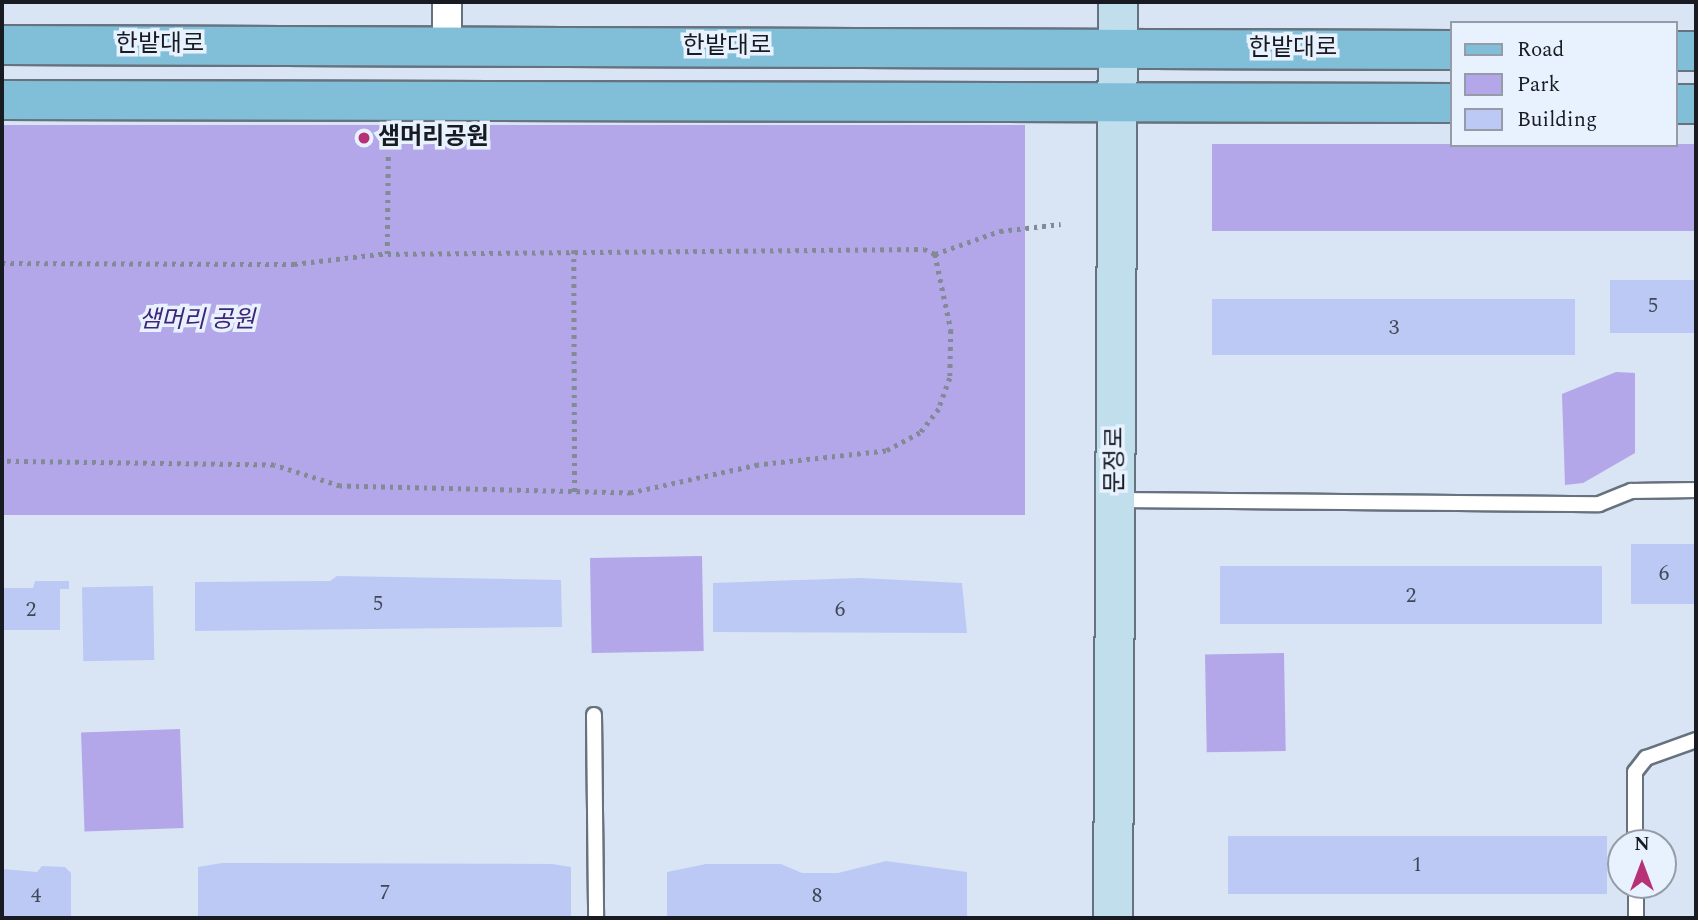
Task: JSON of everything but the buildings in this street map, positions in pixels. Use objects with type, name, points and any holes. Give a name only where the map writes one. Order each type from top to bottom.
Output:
[{"type":"main road","name":"문정로","points":[[1114,918],[1118,2]]},
{"type":"main road","name":"한밭대로","points":[[2,45],[1450,50]]},
{"type":"main road","points":[[1677,51],[1696,51]]},
{"type":"main road","points":[[2,100],[1450,103]]},
{"type":"main road","points":[[1677,104],[1696,104]]},
{"type":"street","points":[[447,2],[447,46]]},
{"type":"lane","points":[[1116,500],[1599,504],[1631,491],[1696,490]]},
{"type":"lane","points":[[594,715],[596,918]]},
{"type":"lane","points":[[1635,829],[1634,772],[1646,758],[1696,740]]},
{"type":"lane","points":[[1636,899],[1636,918]]},
{"type":"path","points":[[387,254],[388,155]]},
{"type":"path","points":[[2,263],[293,264],[387,254],[574,250],[925,249],[934,254],[1000,231],[1061,223]]},
{"type":"path","points":[[574,250],[575,495]]},
{"type":"path","points":[[2,461],[274,465],[340,486],[575,495],[631,493],[758,465],[886,452],[920,433],[939,409],[950,378],[951,330],[934,254]]},
{"type":"green space","name":"샘머리 공원","points":[[2,125],[1025,125],[1025,515],[2,515]]},
{"type":"green space","points":[[1212,144],[1677,147],[1677,144],[1696,144],[1696,231],[1212,231]]},
{"type":"green space","points":[[1616,372],[1635,373],[1635,453],[1583,483],[1565,485],[1562,394]]},
{"type":"green space","points":[[702,556],[704,651],[592,653],[590,558]]},
{"type":"green space","points":[[1284,653],[1286,751],[1207,752],[1205,654]]},
{"type":"green space","points":[[180,729],[183,828],[85,831],[81,732]]},
{"type":"place","name":"샘머리공원","points":[[364,138]]}]
